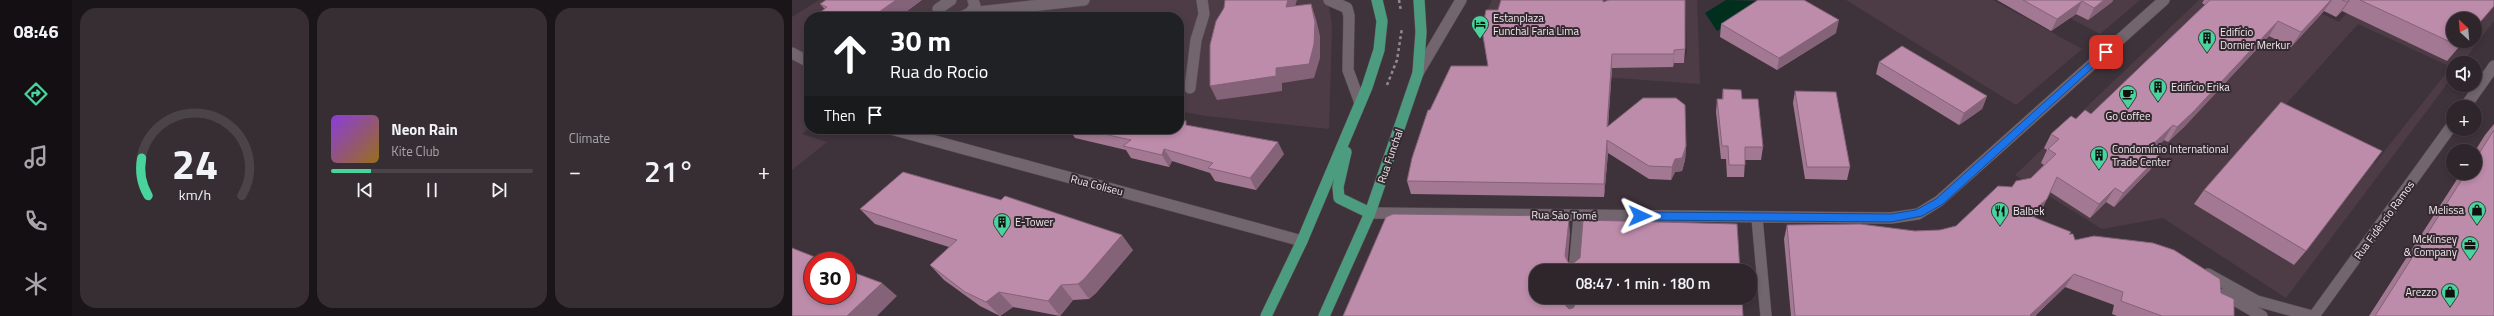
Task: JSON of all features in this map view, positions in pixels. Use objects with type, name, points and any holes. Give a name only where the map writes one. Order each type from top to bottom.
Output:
[{"type":"main road","points":[[1266,316],[1302,241],[1350,132],[1378,50],[1382,21],[1377,0]]},
{"type":"main road","points":[[1418,73],[1421,32],[1419,0]]},
{"type":"main road","name":"Rua Funchal","points":[[1324,316],[1370,213],[1418,73]]},
{"type":"main road","points":[[1350,132],[1338,187],[1339,198],[1352,206],[1370,213]]},
{"type":"street","points":[[937,12],[938,9],[951,0]]},
{"type":"street","points":[[969,12],[975,6],[973,0]]},
{"type":"street","points":[[1007,10],[1010,0]]},
{"type":"street","points":[[991,12],[1084,0]]},
{"type":"street","points":[[1190,88],[1196,40],[1204,14],[1202,0]]},
{"type":"street","points":[[1330,0],[1347,8],[1349,16],[1346,70],[1350,85],[1360,103]]},
{"type":"street","name":"Rua Funchal","points":[[1418,73],[1461,0]]},
{"type":"street","name":"Rua São Tomé","points":[[1370,213],[1757,218],[1891,218],[1918,214],[1930,208],[2164,0]]},
{"type":"street","points":[[792,53],[804,59]]},
{"type":"street","points":[[2471,100],[2490,78],[2494,66]]},
{"type":"street","name":"Rua Coliseu","points":[[909,134],[1302,241]]},
{"type":"street","name":"Rua Fidêncio Ramos","points":[[2313,316],[2446,134]]},
{"type":"street","points":[[1575,264],[1579,216]]},
{"type":"street","points":[[1757,218],[1766,316]]},
{"type":"street","points":[[2262,316],[2196,272],[2266,307],[2313,316]]},
{"type":"street","points":[[1571,316],[1572,304]]},
{"type":"shaded area","points":[[819,0],[853,0],[838,12],[804,12],[804,132],[802,134],[827,142],[792,170],[792,17]]},
{"type":"shaded area","points":[[923,0],[1233,0],[1282,83],[1297,0],[1328,0],[1332,27],[1329,129],[1206,116],[1184,112],[1184,12],[906,12]]},
{"type":"shaded area","points":[[1492,0],[1641,0],[1674,63],[1684,63],[1687,53],[1686,15],[1683,10],[1653,0],[1697,0],[1700,84],[1602,77],[1608,22],[1482,21]]},
{"type":"shaded area","points":[[1726,0],[1763,1],[1717,31],[1705,13]]},
{"type":"shaded area","points":[[1846,0],[1993,0],[2082,49],[2016,105]]},
{"type":"shaded area","points":[[2036,0],[2140,0],[2100,34]]},
{"type":"shaded area","points":[[2199,0],[2292,0],[2339,22],[2358,0],[2446,61],[2446,65],[2358,24],[2279,112],[2375,163],[2446,73],[2446,85],[2286,298],[2163,218],[2102,229],[2015,175]]},
{"type":"shaded area","points":[[2494,6],[2494,21],[2482,37],[2482,20]]},
{"type":"shaded area","points":[[2458,48],[2473,48],[2467,56],[2450,56]]},
{"type":"building","points":[[826,0],[896,0],[879,12],[821,12],[827,7],[820,4]]},
{"type":"building","points":[[1225,0],[1288,0],[1286,7],[1311,4],[1315,22],[1314,44],[1309,64],[1276,68],[1276,76],[1210,86],[1210,45],[1216,21],[1224,8]]},
{"type":"building","points":[[1501,0],[1603,0],[1603,2],[1609,0],[1685,0],[1685,49],[1674,50],[1674,54],[1612,54],[1607,127],[1643,98],[1676,98],[1685,105],[1686,146],[1682,158],[1675,159],[1672,167],[1649,166],[1607,140],[1604,184],[1407,181],[1412,158],[1428,110],[1430,110],[1451,66],[1488,66],[1482,30],[1486,10],[1498,10]]},
{"type":"building","points":[[1758,0],[1804,0],[1839,20],[1779,58],[1721,24]]},
{"type":"building","points":[[2023,0],[2104,0],[2094,8],[2082,1],[2057,19]]},
{"type":"building","points":[[2210,0],[2331,0],[2301,32],[2278,21],[2193,112],[2177,127],[2173,125],[2148,149],[2159,156],[2123,193],[2115,188],[2099,204],[2057,177],[2047,199],[2028,215],[2071,232],[2069,234],[2073,234],[2075,240],[2094,236],[2153,243],[2174,250],[2220,279],[2221,293],[2234,299],[2234,316],[2162,316],[2121,301],[2123,292],[2074,274],[2030,315],[2031,316],[1795,316],[1787,225],[1860,224],[1915,231],[1940,230],[1956,226],[1998,186],[2012,187],[2016,181],[2031,178],[2056,154],[2048,149],[2059,139],[2051,134],[2071,116],[2076,119],[2085,110],[2091,114]]},
{"type":"building","points":[[2360,0],[2494,0],[2494,6],[2482,20],[2482,12],[2446,12],[2446,40]]},
{"type":"building","points":[[1902,46],[1987,96],[1964,113],[1879,62]]},
{"type":"building","points":[[1723,89],[1741,90],[1742,99],[1758,99],[1763,147],[1745,147],[1745,165],[1729,165],[1728,146],[1722,146],[1717,99],[1723,99]]},
{"type":"building","points":[[1795,91],[1836,92],[1850,167],[1807,167]]},
{"type":"building","points":[[2281,102],[2382,151],[2306,251],[2204,190]]},
{"type":"building","points":[[1184,120],[1186,121],[1186,125],[1278,142],[1250,178],[1208,168],[1213,163],[1164,149],[1162,155],[1123,146],[1131,140],[1104,134],[1184,134]]},
{"type":"building","points":[[2494,130],[2494,316],[2375,316],[2462,180],[2482,180],[2482,149]]},
{"type":"building","points":[[903,172],[1001,200],[1005,196],[1122,235],[1084,279],[1078,284],[1061,285],[1048,301],[999,292],[986,302],[965,292],[930,265],[957,240],[860,209]]},
{"type":"building","points":[[1393,214],[1561,216],[1561,219],[1569,220],[1565,256],[1568,262],[1572,264],[1529,264],[1529,304],[1564,304],[1569,309],[1573,308],[1576,304],[1742,304],[1743,316],[1343,316],[1386,217]]},
{"type":"building","points":[[1583,220],[1737,224],[1740,264],[1572,264],[1580,258]]},
{"type":"building","points":[[792,248],[804,253],[804,304],[856,304],[856,273],[882,283],[847,316],[792,316]]},
{"type":"place","name":"Estanplaza Funchal Faria Lima","points":[[1480,39]]},
{"type":"place","name":"Edifício Dornier Merkur","points":[[2207,53]]},
{"type":"place","name":"Edifício Erika","points":[[2158,102]]},
{"type":"place","name":"Go Coffee","points":[[2128,109]]},
{"type":"place","name":"Condomínio International Trade Center","points":[[2099,170]]},
{"type":"place","name":"Melissa","points":[[2477,225]]},
{"type":"place","name":"Balbek","points":[[2000,226]]},
{"type":"place","name":"E-Tower","points":[[1002,237]]},
{"type":"place","name":"McKinsey & Company","points":[[2470,260]]},
{"type":"place","name":"Arezzo","points":[[2450,307]]},
{"type":"route","points":[[1640,216],[1731,218],[1891,218],[1918,214],[1930,208],[1939,201],[2106,52]]}]
